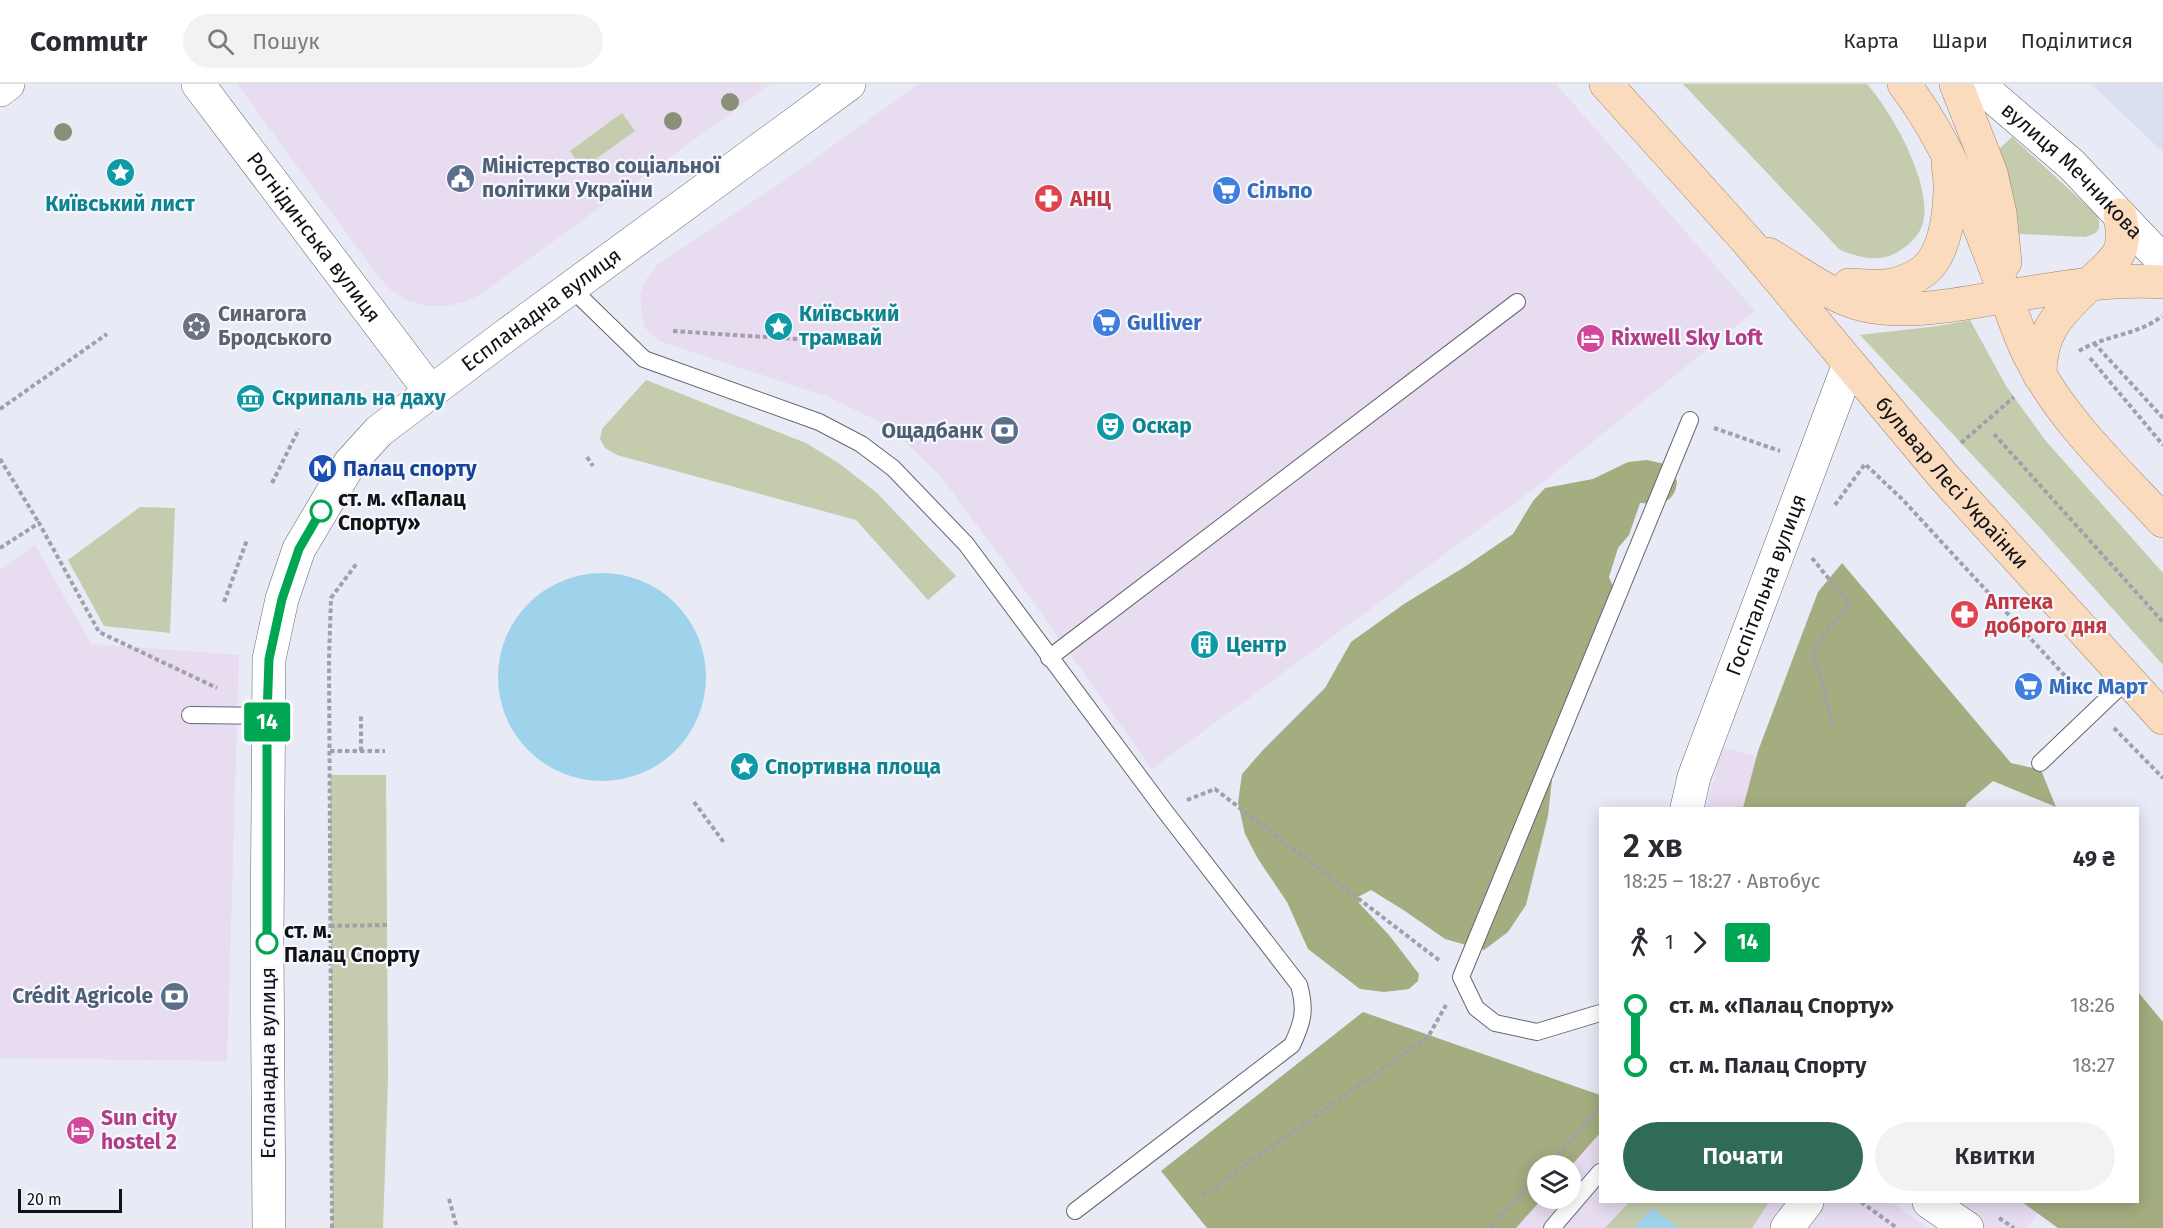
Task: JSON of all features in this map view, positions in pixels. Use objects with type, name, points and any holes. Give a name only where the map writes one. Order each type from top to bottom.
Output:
[{"type":"main road","points":[[0,90],[8,84]]},
{"type":"main road","name":"Рогнідинська вулиця","points":[[198,84],[430,391]]},
{"type":"main road","name":"Еспланадна вулиця","points":[[269,1228],[267,716],[269,659],[282,599],[299,549],[350,463],[379,431],[430,391],[849,84]]},
{"type":"main road","points":[[1606,84],[1749,242],[1837,295],[1864,305],[1935,309],[2110,281],[2163,282]]},
{"type":"main road","points":[[1904,84],[1924,113],[1968,196],[2020,335],[2040,376],[2089,440],[2163,521]]},
{"type":"main road","name":"вулиця Мечникова","points":[[1956,84],[1991,172],[2005,249],[2006,297]]},
{"type":"main road","name":"вулиця Мечникова","points":[[1978,84],[2072,165],[2163,261]]},
{"type":"main road","points":[[1804,274],[1844,285],[1890,286],[1910,279],[1926,269],[1938,253],[1947,221],[1950,179],[1946,154]]},
{"type":"main road","points":[[2040,376],[2040,357],[2047,336],[2059,314],[2119,253],[2123,236],[2120,215]]},
{"type":"main road","name":"бульвар Лесі Українки","points":[[1749,242],[1935,467],[2163,718]]},
{"type":"main road","name":"Госпітальна вулиця","points":[[1687,807],[1694,777],[1849,364]]},
{"type":"main road","points":[[1787,1228],[1806,1203]]},
{"type":"main road","points":[[1930,1203],[1967,1228]]},
{"type":"lane","points":[[571,288],[644,359],[819,423],[861,444],[893,468],[966,544],[1049,658],[1299,985],[1304,1001],[1302,1023],[1292,1045],[1074,1211]]},
{"type":"lane","points":[[1049,658],[1517,302]]},
{"type":"lane","points":[[1599,1013],[1537,1032],[1495,1023],[1476,1008],[1461,977],[1690,420]]},
{"type":"lane","points":[[2040,763],[2128,679]]},
{"type":"lane","points":[[190,715],[267,716]]},
{"type":"lane","points":[[1551,1228],[1599,1173]]},
{"type":"path","points":[[1902,499],[1996,411],[2040,376],[2093,342],[2153,324],[2163,316]]},
{"type":"path","points":[[673,331],[811,340]]},
{"type":"path","points":[[0,409],[107,334]]},
{"type":"path","points":[[2093,342],[2163,418]]},
{"type":"path","points":[[2090,358],[2163,445]]},
{"type":"path","points":[[1690,420],[1781,452]]},
{"type":"path","points":[[272,483],[299,429]]},
{"type":"path","points":[[1994,434],[2163,622]]},
{"type":"path","points":[[587,457],[593,466]]},
{"type":"path","points":[[0,459],[39,523],[99,632],[222,690]]},
{"type":"path","points":[[1865,464],[1902,499],[2163,778]]},
{"type":"path","points":[[0,548],[39,523]]},
{"type":"path","points":[[224,602],[247,540]]},
{"type":"path","points":[[1808,553],[1849,604],[1820,640],[1814,655],[1833,724]]},
{"type":"path","points":[[332,1228],[329,658],[331,597],[357,563]]},
{"type":"path","points":[[361,716],[361,751]]},
{"type":"path","points":[[330,751],[385,751]]},
{"type":"path","points":[[1164,810],[1215,789],[1461,977]]},
{"type":"path","points":[[693,802],[725,844]]},
{"type":"path","points":[[330,926],[387,925]]},
{"type":"path","points":[[1203,1195],[1428,1037]]},
{"type":"path","points":[[1557,1155],[1599,1108]]},
{"type":"path","points":[[1490,1228],[1527,1188]]},
{"type":"path","points":[[449,1199],[457,1228]]},
{"type":"path","points":[[1862,1203],[1897,1228]]},
{"type":"shaded area","points":[[237,84],[771,84],[482,293],[465,302],[446,306],[427,306],[408,301],[391,290],[378,276]]},
{"type":"shaded area","points":[[918,84],[1556,84],[1755,311],[1539,485],[1152,769],[1009,568],[941,477],[906,443],[874,419],[829,397],[659,341],[645,328],[640,293],[647,278],[658,264],[781,183]]},
{"type":"shaded area","points":[[2091,84],[2163,84],[2163,152]]},
{"type":"shaded area","points":[[35,545],[91,644],[239,655],[227,1061],[0,1058],[0,570]]},
{"type":"shaded area","points":[[1722,748],[1752,755],[1821,807],[1706,807]]},
{"type":"shaded area","points":[[1599,1118],[1599,1203],[1893,1203],[1928,1228],[1484,1228],[1527,1204],[1527,1209],[1581,1209],[1581,1155],[1577,1155]]},
{"type":"shaded area","points":[[1948,1203],[2044,1203],[2027,1228],[1986,1228]]},
{"type":"green space","points":[[1683,84],[1867,84],[1887,112],[1915,165],[1924,201],[1924,217],[1918,234],[1897,252],[1881,258],[1857,256],[1840,250]]},
{"type":"green space","points":[[622,113],[635,131],[582,169],[570,151]]},
{"type":"green space","points":[[2012,137],[2097,215],[2099,227],[2096,232],[2085,237],[2019,234],[1996,152]]},
{"type":"green space","points":[[1970,320],[2006,386],[2045,440],[2163,573],[2163,665],[2034,521],[1860,335]]},
{"type":"green space","points":[[646,380],[806,443],[840,464],[877,493],[956,576],[928,600],[856,520],[617,455],[605,448],[600,439],[602,429]]},
{"type":"green space","points":[[1647,460],[1665,464],[1677,481],[1676,489],[1669,499],[1660,503],[1640,503],[1629,535],[1618,548],[1609,577],[1620,603],[1553,770],[1548,816],[1526,905],[1508,932],[1484,950],[1445,939],[1371,890],[1358,897],[1359,903],[1389,935],[1419,974],[1418,981],[1409,989],[1384,992],[1360,989],[1308,949],[1287,902],[1258,859],[1245,834],[1238,803],[1242,774],[1325,688],[1351,642],[1404,604],[1513,534],[1533,501],[1545,488],[1593,479],[1628,462]]},
{"type":"green space","points":[[140,507],[175,508],[170,633],[104,626],[68,560]]},
{"type":"green space","points":[[1842,563],[2011,763],[2041,770],[2056,807],[1993,781],[1967,803],[1965,807],[1743,807],[1758,751],[1818,592]]},
{"type":"green space","points":[[330,775],[386,775],[388,1079],[383,1228],[332,1228]]},
{"type":"green space","points":[[2139,993],[2163,1022],[2163,1228],[2058,1228],[2023,1203],[2139,1203]]},
{"type":"green space","points":[[1363,1012],[1599,1095],[1599,1134],[1581,1155],[1527,1155],[1527,1209],[1533,1209],[1516,1228],[1207,1228],[1161,1171]]},
{"type":"green space","points":[[1628,1203],[1768,1203],[1752,1228],[1605,1228]]},
{"type":"water","points":[[592,573],[612,573],[632,577],[651,585],[676,603],[689,619],[698,637],[706,667],[702,707],[698,717],[689,735],[676,751],[660,764],[632,777],[612,781],[592,781],[572,777],[553,769],[536,758],[521,743],[502,707],[498,687],[498,667],[502,647],[510,628],[521,611],[536,596],[572,577]]},
{"type":"water","points":[[1652,1208],[1679,1228],[1634,1228]]},
{"type":"bus line","name":"14","points":[[267,943],[269,659],[282,599],[299,549],[321,511]]},
{"type":"place","name":"Київський лист","points":[[120,173]]},
{"type":"place","name":"Міністерство соціальної політики України","points":[[461,178]]},
{"type":"place","name":"Сільпо","points":[[1226,191]]},
{"type":"place","name":"АНЦ","points":[[1049,199]]},
{"type":"place","name":"Gulliver","points":[[1106,323]]},
{"type":"place","name":"Синагога Бродського","points":[[197,326]]},
{"type":"place","name":"Київський трамвай","points":[[778,326]]},
{"type":"place","name":"Rixwell Sky Loft","points":[[1590,338]]},
{"type":"place","name":"Скрипаль на даху","points":[[251,398]]},
{"type":"place","name":"Оскар","points":[[1111,426]]},
{"type":"place","name":"Ощадбанк","points":[[1004,431]]},
{"type":"place","name":"Палац спорту","points":[[322,469]]},
{"type":"place","name":"ст. м. «Палац Спорту»","points":[[321,511]]},
{"type":"place","name":"Аптека доброго дня","points":[[1964,614]]},
{"type":"place","name":"Центр","points":[[1205,645]]},
{"type":"place","name":"Мікс Март","points":[[2028,687]]},
{"type":"place","name":"Спортивна площа","points":[[744,767]]},
{"type":"place","name":"ст. м. Палац Спорту","points":[[267,943]]},
{"type":"place","name":"Crédit Agricole","points":[[174,996]]},
{"type":"place","name":"Sun city hostel 2","points":[[80,1130]]}]
